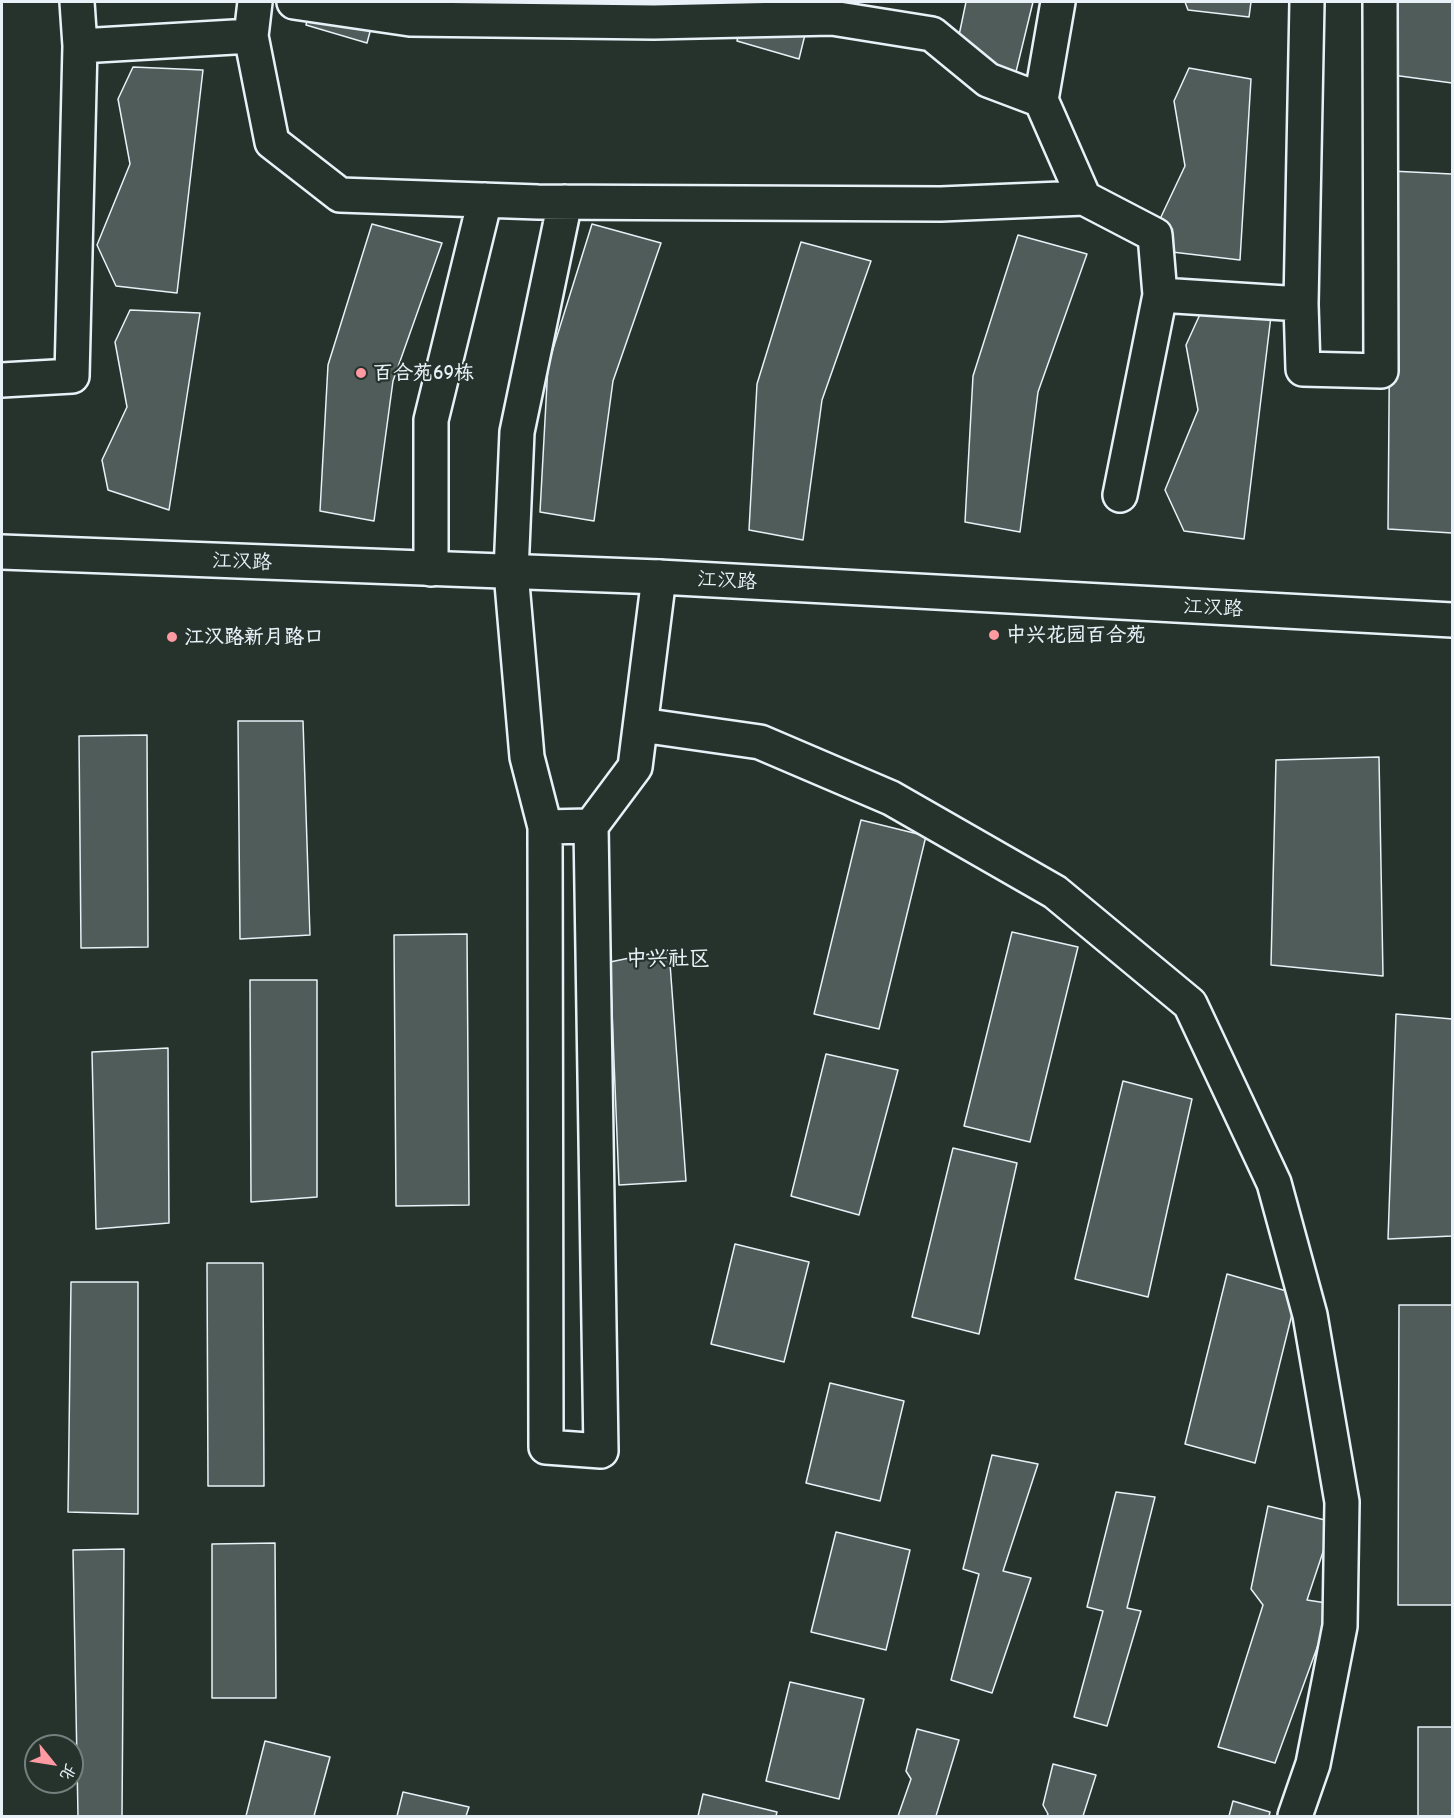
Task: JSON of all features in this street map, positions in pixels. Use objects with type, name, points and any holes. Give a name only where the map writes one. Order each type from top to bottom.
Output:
[{"type":"street","points":[[2,380],[72,376],[80,46],[77,2]]},
{"type":"street","points":[[255,2],[251,36],[272,142],[340,195],[565,202],[941,204],[1084,198],[1155,235],[1160,295],[1120,495]]},
{"type":"street","points":[[294,2],[410,19],[654,22],[832,18],[932,34],[988,80],[1041,100]]},
{"type":"street","points":[[1058,2],[1041,100],[1084,198]]},
{"type":"street","points":[[1307,2],[1301,304],[1303,369],[1381,371],[1380,2]]},
{"type":"street","points":[[80,46],[251,36]]},
{"type":"street","points":[[431,569],[431,420],[484,200]]},
{"type":"street","points":[[565,202],[517,432],[511,572],[527,758],[545,827],[546,1447],[601,1451],[591,826],[635,767],[659,577]]},
{"type":"street","points":[[1160,295],[1301,304]]},
{"type":"street","name":"江汉路","points":[[2,552],[659,577],[1452,620]]},
{"type":"street","points":[[641,724],[760,742],[891,798],[1055,892],[1190,1004],[1274,1183],[1310,1315],[1342,1502],[1340,1626],[1313,1764],[1295,1816]]},
{"type":"street","points":[[545,827],[591,826]]},
{"type":"building","points":[[311,2],[378,2],[367,43],[306,25]]},
{"type":"building","points":[[745,2],[813,2],[799,59],[737,41]]},
{"type":"building","points":[[966,2],[1033,2],[1015,76],[954,59]]},
{"type":"building","points":[[1185,2],[1251,2],[1249,17],[1188,10]]},
{"type":"building","points":[[1386,2],[1452,2],[1452,83],[1385,74]]},
{"type":"building","points":[[133,67],[203,70],[177,293],[116,286],[97,245],[130,164],[118,99]]},
{"type":"building","points":[[1189,68],[1251,79],[1240,260],[1172,252],[1160,219],[1185,166],[1174,101]]},
{"type":"building","points":[[1391,171],[1452,174],[1452,533],[1388,529]]},
{"type":"building","name":"百合苑69栋","points":[[372,224],[442,243],[393,381],[374,521],[320,511],[328,365]]},
{"type":"building","points":[[592,224],[661,243],[613,381],[594,521],[540,512],[548,365]]},
{"type":"building","points":[[1018,235],[1087,254],[1038,392],[1020,532],[965,522],[973,376]]},
{"type":"building","points":[[801,242],[871,261],[822,400],[803,540],[749,530],[757,384]]},
{"type":"building","points":[[130,310],[200,313],[169,510],[108,490],[102,460],[127,407],[115,342]]},
{"type":"building","points":[[1201,312],[1271,316],[1244,539],[1184,531],[1165,490],[1198,410],[1186,345]]},
{"type":"building","points":[[238,721],[303,721],[310,935],[240,939]]},
{"type":"building","points":[[147,735],[148,947],[81,948],[79,736]]},
{"type":"building","points":[[1379,757],[1383,976],[1271,965],[1276,760]]},
{"type":"building","points":[[861,820],[926,836],[879,1029],[814,1014]]},
{"type":"building","points":[[1012,932],[1078,947],[1030,1142],[964,1126]]},
{"type":"building","points":[[467,934],[469,1205],[396,1206],[394,935]]},
{"type":"building","points":[[669,950],[686,1181],[619,1185],[610,962]]},
{"type":"building","points":[[250,980],[317,980],[317,1197],[251,1202]]},
{"type":"building","points":[[1396,1014],[1452,1019],[1452,1236],[1388,1239]]},
{"type":"building","points":[[168,1048],[169,1223],[96,1229],[92,1052]]},
{"type":"building","points":[[826,1054],[898,1070],[859,1215],[791,1196]]},
{"type":"building","points":[[1123,1081],[1192,1099],[1148,1297],[1075,1279]]},
{"type":"building","points":[[953,1148],[1017,1163],[979,1334],[912,1317]]},
{"type":"building","points":[[735,1244],[809,1262],[784,1362],[711,1344]]},
{"type":"building","points":[[207,1263],[263,1263],[264,1486],[208,1486]]},
{"type":"building","points":[[1227,1274],[1297,1294],[1255,1463],[1185,1444]]},
{"type":"building","points":[[71,1282],[138,1282],[138,1514],[68,1512]]},
{"type":"building","points":[[1399,1305],[1452,1305],[1452,1605],[1398,1605]]},
{"type":"building","points":[[830,1383],[904,1401],[880,1501],[806,1483]]},
{"type":"building","points":[[992,1455],[1038,1464],[1003,1571],[1031,1578],[992,1693],[951,1680],[979,1574],[963,1569]]},
{"type":"building","points":[[1116,1492],[1155,1497],[1127,1608],[1141,1611],[1107,1726],[1074,1717],[1103,1611],[1087,1607]]},
{"type":"building","points":[[1268,1506],[1333,1522],[1307,1600],[1333,1604],[1275,1763],[1218,1747],[1263,1605],[1251,1589]]},
{"type":"building","points":[[836,1532],[910,1550],[886,1650],[811,1632]]},
{"type":"building","points":[[275,1543],[276,1698],[212,1698],[212,1544]]},
{"type":"building","points":[[124,1549],[122,1816],[78,1816],[78,1794],[84,1794],[84,1734],[76,1734],[73,1550]]},
{"type":"building","points":[[790,1682],[864,1699],[839,1799],[766,1781]]},
{"type":"building","points":[[1418,1727],[1452,1727],[1452,1816],[1418,1816]]},
{"type":"building","points":[[917,1729],[959,1740],[936,1816],[898,1816],[911,1779],[906,1771]]},
{"type":"building","points":[[265,1741],[330,1757],[314,1816],[246,1816]]},
{"type":"building","points":[[1053,1764],[1096,1775],[1083,1816],[1047,1816],[1043,1805]]},
{"type":"building","points":[[403,1792],[469,1807],[466,1816],[397,1816]]},
{"type":"building","points":[[703,1794],[777,1812],[776,1816],[698,1816]]},
{"type":"building","points":[[1233,1801],[1270,1812],[1269,1816],[1229,1816]]},
{"type":"place","name":"百合苑69栋","points":[[361,373]]},
{"type":"place","name":"中兴花园百合苑","points":[[994,635]]},
{"type":"place","name":"江汉路新月路口","points":[[172,637]]},
{"type":"district","name":"中兴社区","points":[[668,959]]}]
